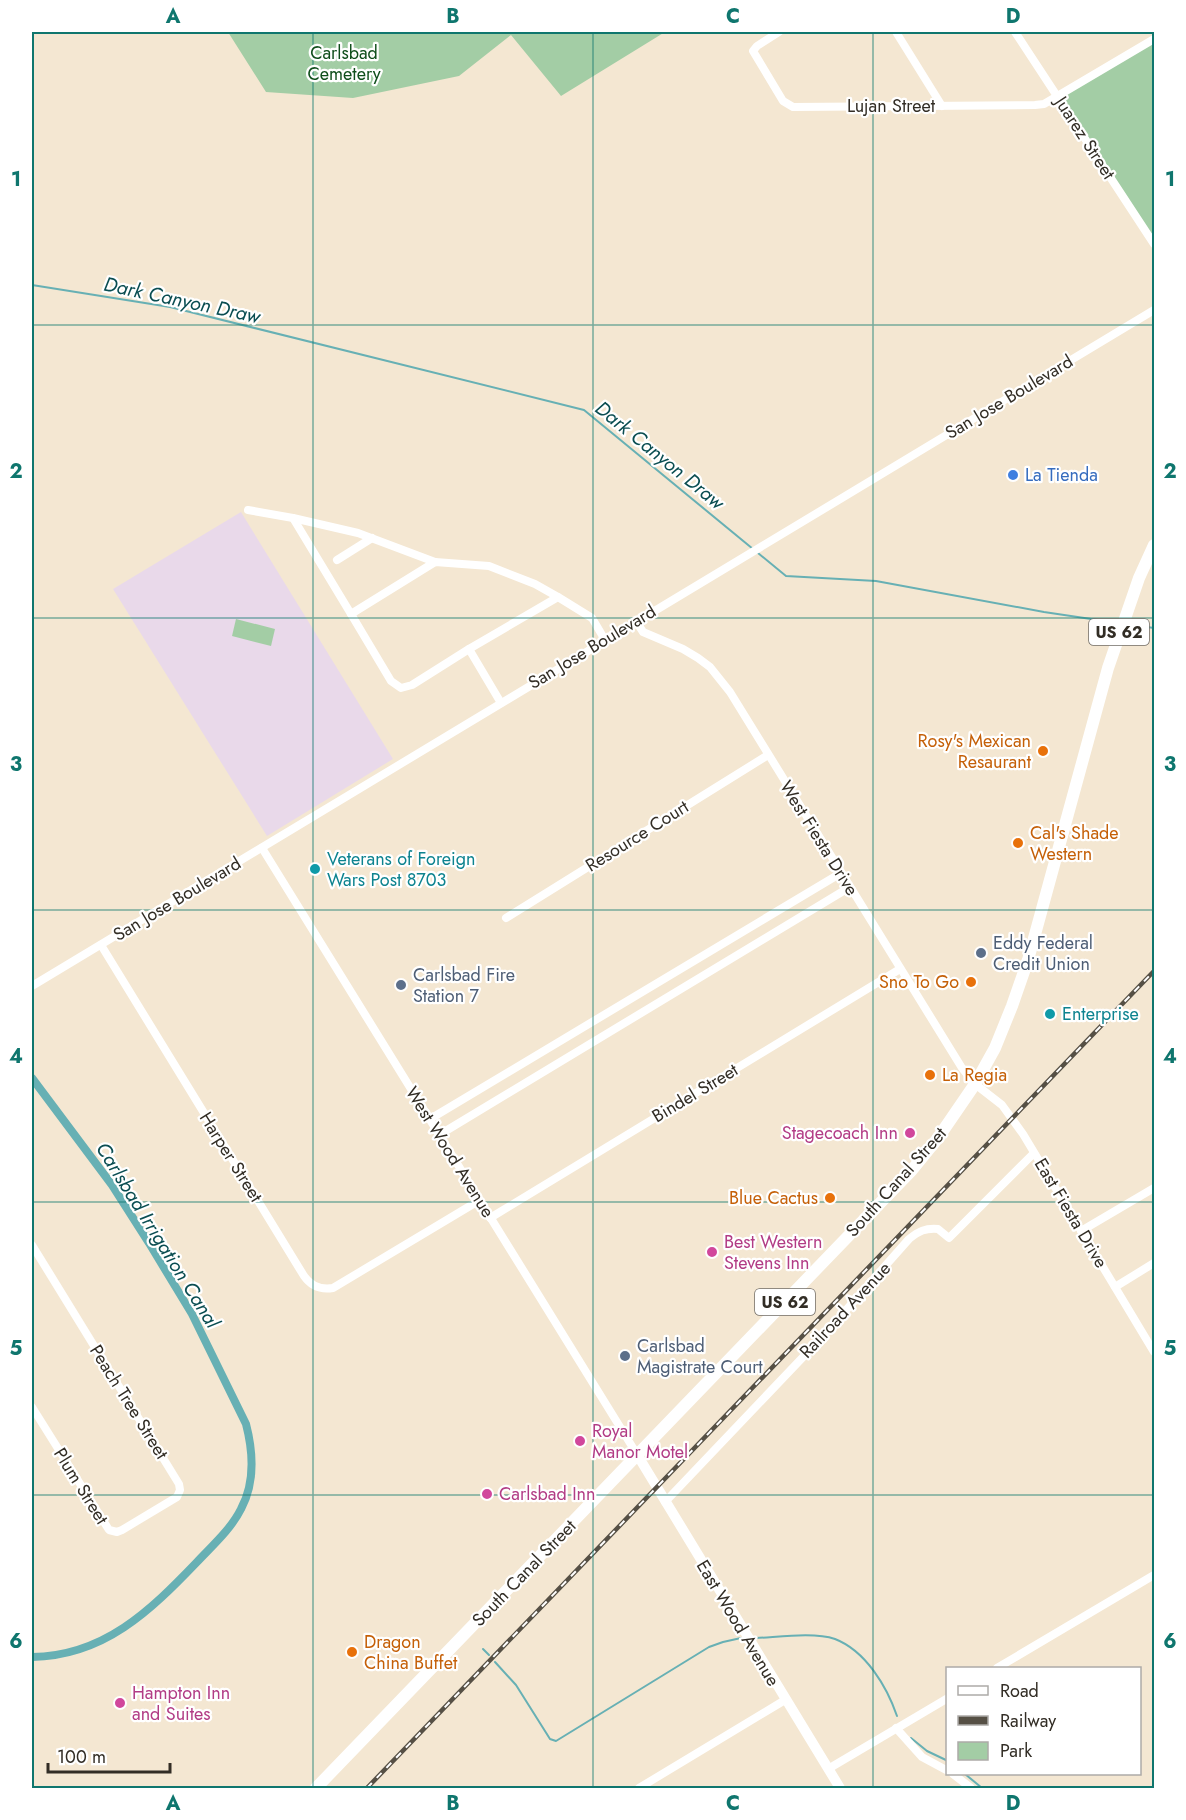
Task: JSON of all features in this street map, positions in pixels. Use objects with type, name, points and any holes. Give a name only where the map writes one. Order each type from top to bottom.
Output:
[{"type":"highway","name":"South Canal Street","points":[[316,1788],[912,1170],[951,1121],[995,1048],[1020,987],[1093,718],[1127,609],[1154,547]]},
{"type":"main road","name":"East Wood Avenue","points":[[638,1456],[840,1788]]},
{"type":"street","name":"Lujan Street","points":[[779,32],[753,51],[783,101],[793,107],[1044,104],[1155,39]]},
{"type":"street","points":[[896,32],[942,106]]},
{"type":"street","name":"Juarez Street","points":[[1015,32],[1155,244]]},
{"type":"street","name":"San Jose Boulevard","points":[[32,986],[1155,310]]},
{"type":"street","points":[[248,510],[358,533],[435,562],[489,566],[535,584],[592,618],[605,640]]},
{"type":"street","points":[[293,518],[392,681],[400,688],[411,685],[558,597]]},
{"type":"street","points":[[336,560],[372,538]]},
{"type":"street","points":[[351,614],[435,562]]},
{"type":"street","name":"West Fiesta Drive","points":[[636,621],[643,632],[683,649],[710,667],[730,692],[900,969],[962,1068],[975,1084]]},
{"type":"street","points":[[470,649],[501,703]]},
{"type":"street","name":"Resource Court","points":[[506,918],[768,755]]},
{"type":"street","name":"West Wood Avenue","points":[[262,848],[638,1456]]},
{"type":"street","points":[[430,1119],[841,873]]},
{"type":"street","points":[[439,1135],[850,887]]},
{"type":"street","name":"Harper Street","points":[[101,945],[308,1281],[323,1289],[333,1288],[480,1200]]},
{"type":"street","name":"Bindel Street","points":[[490,1218],[900,969]]},
{"type":"street","name":"East Fiesta Drive","points":[[975,1084],[1002,1105],[1034,1153],[1155,1352]]},
{"type":"street","name":"Railroad Avenue","points":[[665,1502],[824,1335],[909,1239],[926,1228],[938,1228],[949,1238],[1034,1153]]},
{"type":"street","points":[[1081,1231],[1155,1188]]},
{"type":"street","name":"Peach Tree Street","points":[[32,1245],[179,1484],[180,1490],[172,1501],[122,1530],[113,1531]]},
{"type":"street","points":[[32,1266],[41,1260]]},
{"type":"street","points":[[1115,1287],[1155,1263]]},
{"type":"street","name":"Plum Street","points":[[32,1409],[105,1526],[113,1531]]},
{"type":"street","points":[[999,1667],[1155,1575]]},
{"type":"street","points":[[828,1769],[946,1699]]},
{"type":"street","points":[[639,1788],[650,1786],[785,1700]]},
{"type":"street","points":[[896,1728],[922,1757],[946,1770]]},
{"type":"street","points":[[955,1775],[971,1788]]},
{"type":"shaded area","points":[[241,512],[393,759],[267,836],[113,589]]},
{"type":"green space","name":"Carlsbad Cemetery","points":[[228,32],[665,32],[561,96],[511,35],[459,76],[353,98],[266,92]]},
{"type":"green space","points":[[1154,39],[1154,244],[1057,96]]},
{"type":"green space","points":[[236,619],[275,629],[271,646],[232,636]]},
{"type":"waterway","name":"Dark Canyon Draw","points":[[32,285],[170,307],[584,410],[753,549]]},
{"type":"waterway","name":"Dark Canyon Draw","points":[[758,553],[786,576],[876,581],[1044,612],[1118,623]]},
{"type":"waterway","name":"Dark Canyon Draw","points":[[1126,624],[1154,628]]},
{"type":"waterway","name":"Carlsbad Irrigation Canal","points":[[32,1078],[112,1185],[192,1314],[246,1424],[251,1467],[246,1499],[232,1523],[162,1597],[124,1628],[82,1649],[58,1655],[32,1657]]},
{"type":"waterway","points":[[756,1638],[817,1636],[835,1639],[846,1645],[866,1661],[874,1671],[897,1716]]},
{"type":"waterway","points":[[495,1662],[516,1685],[550,1739],[556,1741],[709,1647],[741,1638]]},
{"type":"waterway","points":[[483,1649],[489,1655]]},
{"type":"waterway","points":[[911,1738],[927,1751],[946,1760]]},
{"type":"waterway","points":[[966,1775],[982,1788]]},
{"type":"railway","points":[[367,1788],[1154,971]]},
{"type":"place","name":"La Tienda","points":[[1013,475]]},
{"type":"place","name":"Rosy's Mexican Resaurant","points":[[1043,751]]},
{"type":"place","name":"Cal's Shade Western","points":[[1018,843]]},
{"type":"place","name":"Veterans of Foreign Wars Post 8703","points":[[315,869]]},
{"type":"place","name":"Eddy Federal Credit Union","points":[[981,953]]},
{"type":"place","name":"Sno To Go","points":[[971,982]]},
{"type":"place","name":"Carlsbad Fire Station 7","points":[[401,985]]},
{"type":"place","name":"Enterprise","points":[[1050,1014]]},
{"type":"place","name":"La Regia","points":[[930,1075]]},
{"type":"place","name":"Stagecoach Inn","points":[[910,1133]]},
{"type":"place","name":"Blue Cactus","points":[[830,1198]]},
{"type":"place","name":"Best Western Stevens Inn","points":[[712,1252]]},
{"type":"place","name":"Carlsbad Magistrate Court","points":[[625,1356]]},
{"type":"place","name":"Royal Manor Motel","points":[[580,1441]]},
{"type":"place","name":"Carlsbad Inn","points":[[487,1494]]},
{"type":"place","name":"Dragon China Buffet","points":[[352,1652]]},
{"type":"place","name":"Hampton Inn and Suites","points":[[120,1703]]}]
